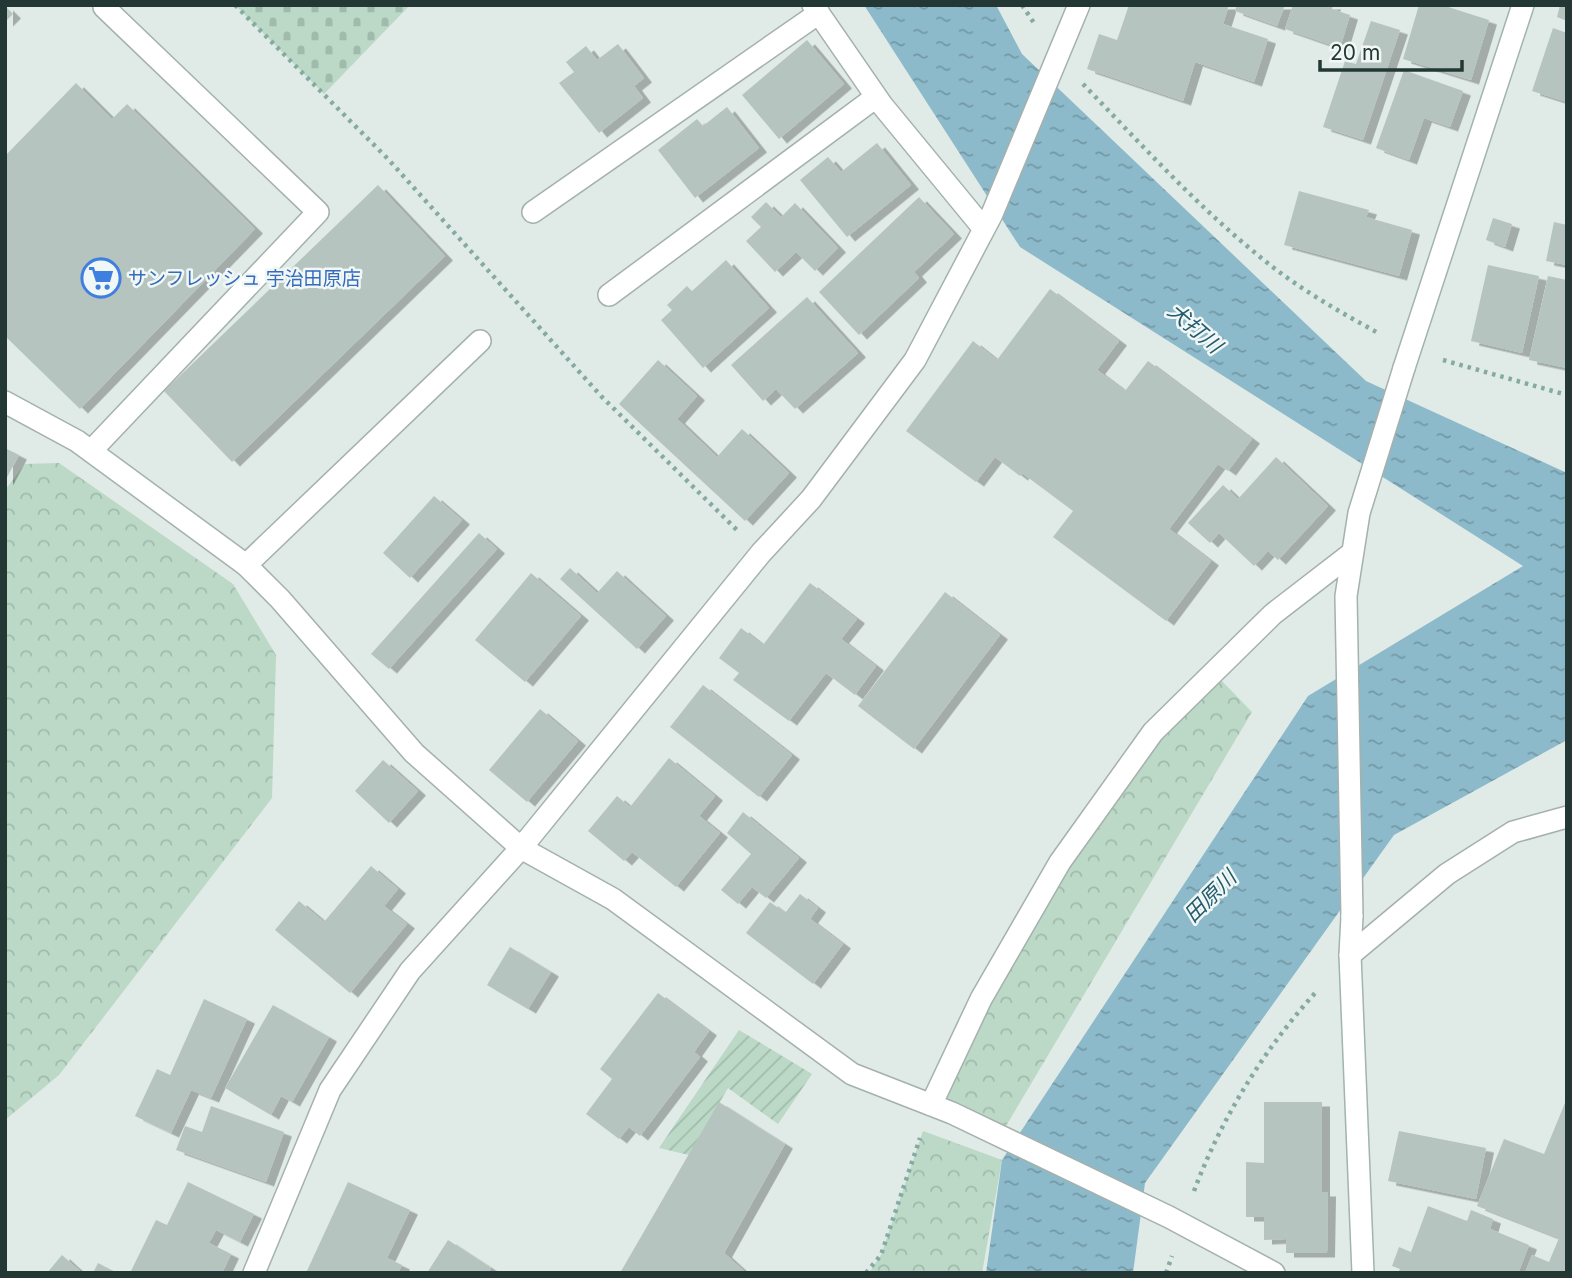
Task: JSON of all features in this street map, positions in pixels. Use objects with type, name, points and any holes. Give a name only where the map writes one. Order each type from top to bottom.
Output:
[{"type":"street","points":[[254,1273],[330,1090],[410,971],[521,848],[761,553],[811,499],[915,360],[988,222],[1079,5]]},
{"type":"street","points":[[1363,1273],[1350,955],[1352,916],[1346,596],[1359,513],[1523,5]]},
{"type":"street","points":[[90,451],[318,212],[104,7]]},
{"type":"street","points":[[533,212],[816,9],[876,97],[988,222]]},
{"type":"street","points":[[609,295],[876,97]]},
{"type":"street","points":[[246,565],[480,341]]},
{"type":"street","points":[[5,402],[78,441],[246,565],[280,599],[414,753],[521,848],[613,899],[852,1074],[953,1113],[1175,1221],[1274,1273]]},
{"type":"street","points":[[931,1105],[981,999],[1060,862],[1153,732],[1273,614],[1352,553]]},
{"type":"street","points":[[1350,955],[1447,874],[1513,832],[1567,817]]},
{"type":"path","points":[[234,5],[388,159],[601,396],[761,553]]},
{"type":"path","points":[[1022,5],[1054,65],[1259,257],[1408,359],[1567,395]]},
{"type":"path","points":[[1175,1221],[1212,1142],[1288,1023],[1350,955]]},
{"type":"path","points":[[866,1273],[880,1255],[931,1105]]},
{"type":"green space","points":[[235,5],[410,5],[324,94]]},
{"type":"green space","points":[[59,463],[233,584],[276,655],[272,798],[59,1075],[5,1120],[5,490],[25,464]]},
{"type":"green space","points":[[1220,679],[1252,712],[1000,1136],[931,1105],[981,999],[1153,732]]},
{"type":"green space","points":[[739,1030],[812,1074],[778,1124],[728,1088],[689,1155],[659,1148]]},
{"type":"green space","points":[[923,1131],[1002,1160],[982,1273],[869,1273],[881,1255]]},
{"type":"water","points":[[864,5],[996,5],[1022,54],[1366,381],[1567,473],[1567,740],[1394,835],[1145,1183],[1133,1273],[986,1273],[1002,1160],[1308,696],[1523,566],[1020,247]]},
{"type":"building","points":[[1129,5],[1229,5],[1223,24],[1268,39],[1254,82],[1195,62],[1183,101],[1087,69],[1099,34],[1117,40]]},
{"type":"building","points":[[1237,5],[1285,5],[1277,26],[1235,11]]},
{"type":"building","points":[[1293,5],[1333,5],[1332,9],[1350,15],[1340,48],[1285,29]]},
{"type":"building","points":[[1419,5],[1442,5],[1489,20],[1471,80],[1403,59]]},
{"type":"building","points":[[1560,5],[1567,5],[1567,21],[1557,17]]},
{"type":"building","points":[[5,6],[13,14],[5,22]]},
{"type":"building","points":[[1371,21],[1400,30],[1363,140],[1323,127],[1345,61],[1356,64]]},
{"type":"building","points":[[1553,28],[1567,33],[1567,102],[1532,91]]},
{"type":"building","points":[[807,40],[844,84],[779,139],[742,95]]},
{"type":"building","points":[[618,44],[644,78],[634,86],[643,98],[599,133],[559,83],[574,72],[566,62],[586,46],[597,60]]},
{"type":"building","points":[[1404,70],[1463,91],[1450,127],[1424,118],[1409,160],[1376,148]]},
{"type":"building","points":[[76,83],[112,119],[127,104],[255,229],[80,409],[5,336],[5,156]]},
{"type":"building","points":[[727,107],[759,148],[695,198],[658,150],[697,119],[703,126]]},
{"type":"building","points":[[877,143],[911,185],[847,237],[800,180],[828,157],[841,172]]},
{"type":"building","points":[[378,185],[445,256],[232,462],[164,391]]},
{"type":"building","points":[[1299,191],[1369,210],[1366,217],[1412,230],[1399,276],[1284,245]]},
{"type":"building","points":[[919,197],[954,234],[914,272],[919,278],[859,335],[819,292]]},
{"type":"building","points":[[766,202],[781,217],[795,203],[838,248],[815,271],[796,252],[775,272],[746,241],[761,227],[751,217]]},
{"type":"building","points":[[1493,218],[1512,224],[1505,247],[1486,240]]},
{"type":"building","points":[[1554,222],[1567,225],[1567,265],[1546,261]]},
{"type":"building","points":[[726,260],[769,308],[703,368],[661,320],[672,310],[667,305],[687,286],[692,291]]},
{"type":"building","points":[[1488,265],[1539,276],[1522,353],[1471,341]]},
{"type":"building","points":[[1548,276],[1567,280],[1567,368],[1529,360]]},
{"type":"building","points":[[1050,289],[1119,341],[1097,370],[1125,391],[1148,361],[1252,439],[1228,471],[1218,464],[1169,529],[1211,561],[1166,621],[1053,537],[1073,511],[1022,473],[1020,476],[995,457],[976,482],[906,431],[973,341],[997,360]]},
{"type":"building","points":[[807,297],[858,353],[795,409],[776,389],[763,401],[731,365]]},
{"type":"building","points":[[658,360],[697,396],[677,419],[717,457],[742,429],[789,473],[745,521],[619,404]]},
{"type":"building","points":[[5,448],[19,455],[5,481]]},
{"type":"building","points":[[1276,457],[1328,506],[1278,560],[1268,551],[1254,566],[1219,533],[1210,543],[1188,523],[1223,485],[1238,499]]},
{"type":"building","points":[[434,496],[462,520],[410,578],[383,553]]},
{"type":"building","points":[[479,533],[497,549],[389,669],[371,654]]},
{"type":"building","points":[[570,568],[597,593],[617,571],[666,616],[637,649],[560,579]]},
{"type":"building","points":[[531,573],[581,616],[525,682],[475,640]]},
{"type":"building","points":[[810,583],[857,619],[841,639],[876,666],[855,695],[826,673],[789,721],[733,680],[739,673],[719,658],[741,628],[763,645]]},
{"type":"building","points":[[945,592],[1000,635],[914,749],[858,706]]},
{"type":"building","points":[[703,685],[792,755],[759,797],[670,727]]},
{"type":"building","points":[[540,709],[578,741],[527,802],[489,770]]},
{"type":"building","points":[[669,758],[715,796],[699,816],[720,833],[676,887],[632,852],[624,861],[588,831],[617,796],[630,807]]},
{"type":"building","points":[[383,760],[418,791],[389,823],[355,791]]},
{"type":"building","points":[[743,812],[799,858],[766,898],[752,887],[738,904],[721,890],[751,854],[727,833]]},
{"type":"building","points":[[371,866],[398,889],[384,906],[407,924],[350,993],[275,930],[299,901],[324,922]]},
{"type":"building","points":[[800,894],[818,908],[810,919],[843,944],[813,984],[746,933],[770,902],[785,913]]},
{"type":"building","points":[[510,947],[551,972],[528,1009],[487,985]]},
{"type":"building","points":[[658,993],[709,1031],[694,1052],[700,1057],[640,1136],[629,1127],[619,1139],[586,1114],[612,1079],[600,1069]]},
{"type":"building","points":[[204,999],[247,1019],[211,1098],[191,1090],[171,1133],[135,1116],[157,1069],[170,1075]]},
{"type":"building","points":[[273,1005],[329,1037],[292,1102],[281,1096],[271,1115],[225,1088]]},
{"type":"building","points":[[1567,1098],[1567,1273],[1525,1273],[1532,1255],[1549,1262],[1559,1238],[1477,1206],[1504,1139],[1544,1154]]},
{"type":"building","points":[[719,1102],[785,1144],[724,1253],[746,1273],[620,1273]]},
{"type":"building","points":[[1264,1102],[1322,1102],[1322,1192],[1328,1192],[1327,1253],[1286,1253],[1286,1239],[1264,1240],[1264,1217],[1246,1217],[1246,1162],[1264,1163]]},
{"type":"building","points":[[211,1106],[284,1132],[266,1182],[176,1150],[185,1126],[202,1132]]},
{"type":"building","points":[[1399,1131],[1486,1148],[1476,1199],[1388,1181]]},
{"type":"building","points":[[188,1182],[254,1214],[240,1242],[216,1230],[209,1243],[231,1254],[222,1273],[130,1273],[156,1220],[167,1225]]},
{"type":"building","points":[[348,1182],[410,1210],[387,1258],[402,1265],[398,1273],[306,1273]]},
{"type":"building","points":[[1428,1206],[1467,1221],[1471,1210],[1493,1219],[1490,1229],[1529,1245],[1519,1271],[1398,1273],[1400,1269],[1392,1266],[1399,1247],[1411,1252]]},
{"type":"building","points":[[448,1240],[491,1268],[488,1273],[427,1273]]},
{"type":"building","points":[[62,1255],[82,1273],[47,1273]]},
{"type":"building","points":[[98,1263],[117,1273],[93,1273]]},
{"type":"place","name":"サンフレッシュ 宇治田原店","points":[[101,278]]},
{"type":"water label","name":"犬打川","points":[[1195,328]]},
{"type":"water label","name":"田原川","points":[[1210,896]]}]
